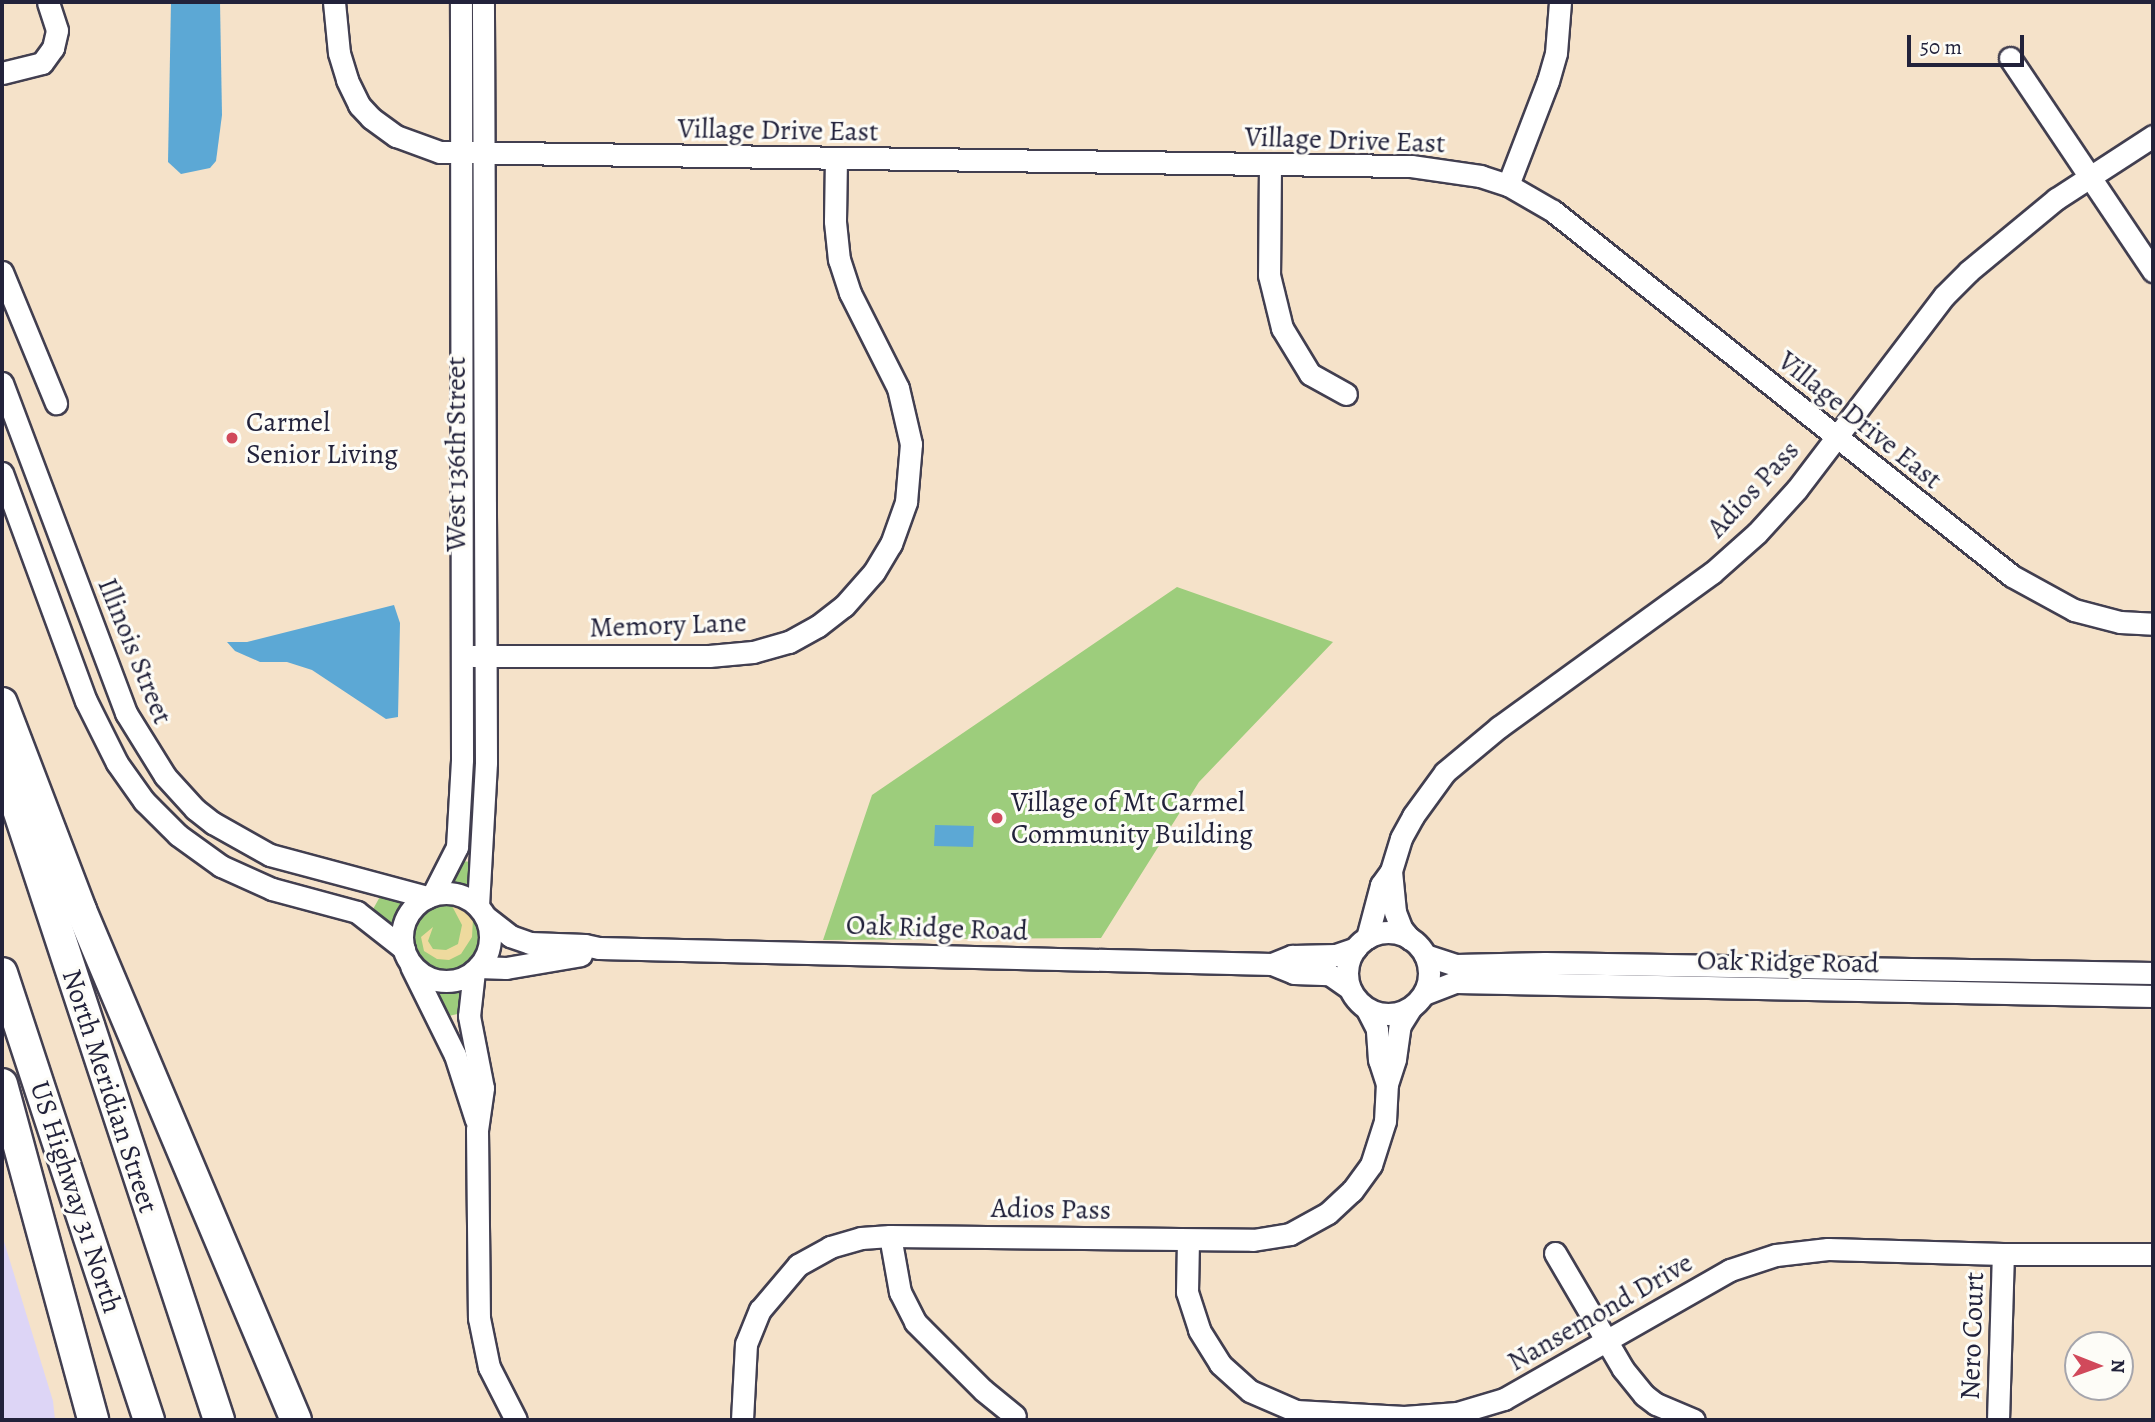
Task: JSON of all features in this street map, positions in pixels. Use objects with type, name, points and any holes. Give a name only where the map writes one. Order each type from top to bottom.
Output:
[{"type":"highway","points":[[2,703],[81,910],[296,1420]]},
{"type":"highway","name":"North Meridian Street","points":[[2,761],[219,1420]]},
{"type":"highway","name":"US Highway 31 North","points":[[2,973],[149,1420]]},
{"type":"highway","points":[[2,1084],[93,1420]]},
{"type":"street","points":[[2,73],[42,63],[52,47],[57,30],[48,2]]},
{"type":"street","name":"Village Drive East","points":[[334,2],[339,53],[346,80],[359,104],[371,118],[396,136],[427,149],[472,153],[1431,167],[1480,176],[1507,186],[1553,211],[2012,576],[2074,610],[2120,622],[2153,624]]},
{"type":"street","name":"West 136th Street","points":[[461,2],[472,153],[485,656],[486,762],[482,911]]},
{"type":"street","name":"West 136th Street","points":[[430,895],[457,848],[472,153],[483,2]]},
{"type":"street","points":[[1507,186],[1551,72],[1556,53],[1560,2]]},
{"type":"street","points":[[2010,58],[2153,271]]},
{"type":"street","name":"Adios Pass","points":[[1361,943],[1381,885],[1391,871],[1401,838],[1413,816],[1453,765],[1499,727],[1712,573],[1757,533],[1837,437],[1944,296],[1994,248],[2056,199],[2153,136]]},
{"type":"street","name":"Memory Lane","points":[[463,656],[709,656],[753,652],[789,642],[818,626],[850,600],[874,572],[891,544],[903,512],[910,482],[911,444],[898,388],[850,293],[839,260],[835,221],[836,159]]},
{"type":"street","points":[[1270,165],[1269,275],[1282,328],[1310,374],[1346,394]]},
{"type":"street","points":[[2,272],[56,403]]},
{"type":"street","name":"Illinois Street","points":[[2,383],[126,713],[144,746],[178,791],[213,823],[270,855],[430,895]]},
{"type":"street","points":[[2,473],[86,701],[117,763],[145,801],[178,835],[221,866],[272,890],[357,912],[405,954],[424,975],[439,981],[455,980],[476,969],[486,956],[490,940],[482,911],[458,894],[430,895],[414,905],[405,921],[405,954],[455,1055],[478,1126]]},
{"type":"street","name":"Adios Pass","points":[[1391,871],[1395,912],[1401,928],[1410,939]]},
{"type":"street","name":"Oak Ridge Road","points":[[482,911],[510,936],[526,942],[599,948],[1272,964],[1294,973],[1329,974],[1349,988]]},
{"type":"street","points":[[1386,932],[1410,939],[1425,955],[1429,974],[1417,1001],[1388,1015],[1367,1009],[1349,988],[1347,967],[1361,943],[1386,932]]},
{"type":"street","name":"Oak Ridge Road","points":[[1272,964],[1292,956],[1336,955],[1361,943]]},
{"type":"street","name":"Oak Ridge Road","points":[[476,969],[506,968],[584,954],[599,948]]},
{"type":"street","name":"Oak Ridge Road","points":[[1425,955],[1456,965],[1545,963],[2153,973]]},
{"type":"street","points":[[476,969],[469,1016],[483,1088],[478,1126],[480,1332],[488,1367],[516,1420]]},
{"type":"street","name":"Oak Ridge Road","points":[[1417,1001],[1456,982],[2153,996]]},
{"type":"street","name":"Adios Pass","points":[[742,1420],[746,1344],[760,1310],[777,1286],[798,1265],[830,1247],[861,1238],[890,1236],[1188,1240],[1272,1238],[1290,1234],[1328,1213],[1352,1191],[1371,1165],[1385,1121],[1387,1084],[1395,1059],[1400,1025],[1417,1001]]},
{"type":"street","name":"Adios Pass","points":[[1367,1009],[1377,1029],[1379,1060],[1387,1084]]},
{"type":"street","points":[[890,1236],[900,1292],[915,1322],[983,1390],[1015,1416]]},
{"type":"street","name":"Nansemond Drive","points":[[1188,1240],[1187,1292],[1208,1348],[1250,1391],[1296,1411],[1404,1418],[1457,1413],[1504,1399],[1730,1270],[1776,1255],[1828,1249],[2003,1254],[2153,1254]]},
{"type":"street","points":[[1555,1253],[1606,1341],[1644,1395],[1656,1404],[1694,1420]]},
{"type":"street","name":"Nero Court","points":[[1998,1420],[2003,1254]]},
{"type":"shaded area","points":[[2,1235],[53,1401],[55,1420],[2,1420]]},
{"type":"green space","points":[[1177,587],[1333,642],[1199,782],[1101,938],[823,940],[872,795]]},
{"type":"green space","points":[[461,861],[472,862],[470,891],[447,885]]},
{"type":"green space","points":[[382,893],[409,900],[398,916],[394,930],[372,911]]},
{"type":"green space","points":[[446,904],[459,907],[469,914],[476,924],[479,937],[476,950],[469,960],[459,967],[446,970],[433,967],[423,960],[416,950],[413,937],[416,924],[423,914],[433,907]]},
{"type":"green space","points":[[464,985],[462,1013],[444,1017],[431,986],[447,989]]},
{"type":"sand","points":[[451,904],[463,909],[473,918],[472,937],[461,954],[449,960],[437,959],[424,951],[421,937],[433,927],[428,941],[433,949],[446,950],[458,944],[462,925]]},
{"type":"water","points":[[171,2],[220,2],[222,115],[216,161],[210,168],[181,174],[168,162]]},
{"type":"water","points":[[394,605],[400,623],[398,717],[386,719],[312,670],[287,662],[260,662],[235,651],[227,642],[247,642]]},
{"type":"water","points":[[935,825],[974,826],[973,847],[934,846]]},
{"type":"place","name":"Carmel Senior Living","points":[[232,438]]},
{"type":"place","name":"Village of Mt Carmel Community Building","points":[[997,818]]}]
